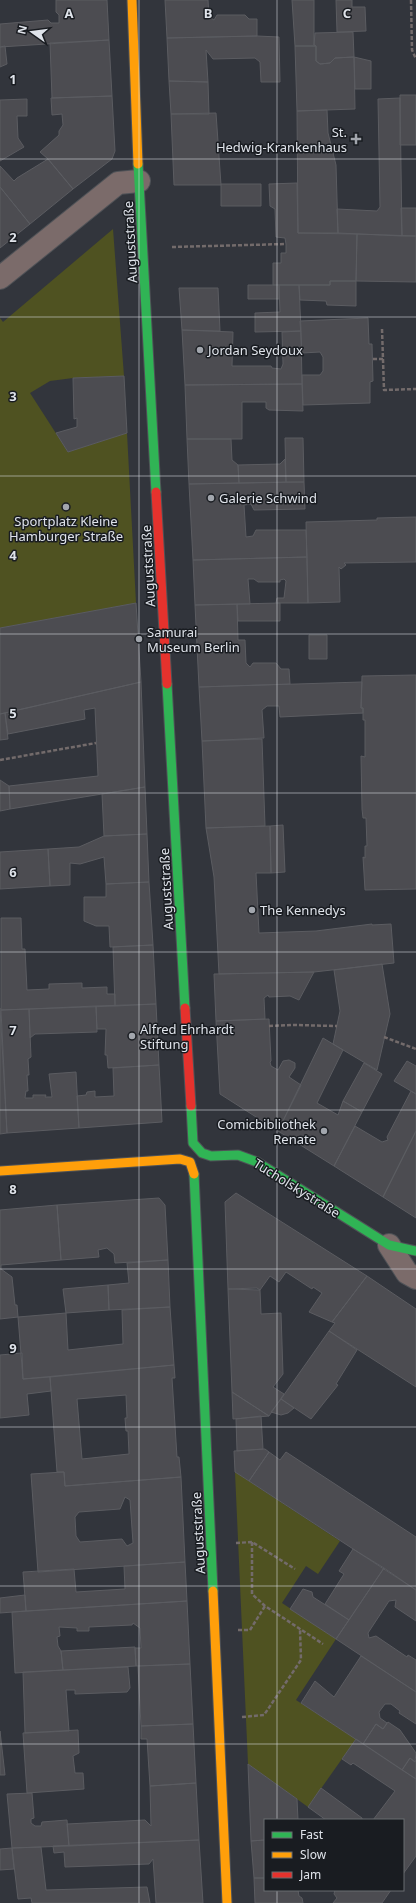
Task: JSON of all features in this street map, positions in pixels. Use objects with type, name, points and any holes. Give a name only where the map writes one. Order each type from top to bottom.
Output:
[{"type":"street","name":"Auguststraße","points":[[132,0],[139,181],[191,1127],[193,1143],[198,1152]]},
{"type":"street","points":[[0,278],[118,183],[139,181]]},
{"type":"street","name":"Tucholskystraße","points":[[198,1152],[208,1156],[235,1155],[246,1157],[257,1162],[389,1245],[416,1251]]},
{"type":"street","name":"Auguststraße","points":[[0,1171],[180,1159],[190,1162],[194,1173],[227,1903]]},
{"type":"street","name":"Tucholskystraße","points":[[389,1245],[407,1273],[416,1278]]},
{"type":"path","points":[[411,0],[412,50],[416,59]]},
{"type":"path","points":[[172,247],[286,244]]},
{"type":"path","points":[[382,329],[384,390],[416,389]]},
{"type":"path","points":[[373,359],[383,359]]},
{"type":"path","points":[[0,760],[96,743]]},
{"type":"path","points":[[269,1026],[337,1026]]},
{"type":"path","points":[[384,1037],[416,1049]]},
{"type":"path","points":[[235,1543],[252,1542],[295,1569]]},
{"type":"path","points":[[252,1542],[252,1594],[264,1606],[322,1644]]},
{"type":"path","points":[[238,1630],[250,1630],[264,1606]]},
{"type":"path","points":[[242,1717],[264,1715],[301,1660],[300,1630]]},
{"type":"green space","name":"Sportplatz Kleine Hamburger Straße","points":[[113,229],[124,376],[73,378],[50,381],[30,393],[68,452],[127,433],[136,603],[0,628],[0,318],[3,322]]},
{"type":"green space","points":[[235,1472],[340,1541],[318,1574],[306,1566],[282,1603],[336,1639],[296,1700],[356,1739],[308,1807],[248,1764]]},
{"type":"building","points":[[56,0],[107,0],[109,40],[0,47],[0,24],[48,20],[51,23],[59,23],[59,15],[56,12]]},
{"type":"building","points":[[165,0],[208,0],[209,17],[214,20],[217,15],[245,15],[249,19],[257,19],[257,36],[167,38]]},
{"type":"building","points":[[292,0],[314,0],[314,45],[316,46],[295,46]]},
{"type":"building","points":[[336,0],[352,0],[352,7],[365,7],[366,31],[337,32]]},
{"type":"building","points":[[353,32],[354,57],[335,58],[330,63],[320,64],[316,61],[316,46],[314,45],[315,33]]},
{"type":"building","points":[[279,37],[280,82],[261,82],[260,62],[255,58],[213,59],[206,50],[208,82],[169,81],[167,38]]},
{"type":"building","points":[[109,40],[112,96],[52,98],[50,43]]},
{"type":"building","points":[[5,46],[7,64],[0,67],[0,47]]},
{"type":"building","points":[[295,46],[316,46],[316,61],[320,64],[330,63],[335,58],[354,57],[355,109],[297,111]]},
{"type":"building","points":[[354,57],[371,61],[371,89],[355,89]]},
{"type":"building","points":[[169,81],[208,82],[209,114],[171,114]]},
{"type":"building","points":[[400,95],[416,95],[416,145],[400,145]]},
{"type":"building","points":[[112,96],[115,151],[112,159],[73,189],[48,159],[40,152],[59,135],[59,131],[63,125],[62,114],[52,115],[51,98]]},
{"type":"building","points":[[400,98],[402,236],[338,233],[337,209],[377,211],[380,207],[378,99]]},
{"type":"building","points":[[27,99],[27,116],[17,116],[18,138],[24,147],[0,161],[0,100]]},
{"type":"building","points":[[327,110],[328,133],[336,165],[338,233],[298,233],[297,111]]},
{"type":"building","points":[[216,113],[221,185],[174,185],[171,114]]},
{"type":"building","points":[[48,159],[73,189],[30,224],[0,187],[0,166],[14,181]]},
{"type":"building","points":[[297,183],[298,233],[357,234],[356,281],[330,281],[330,285],[273,285],[273,263],[281,263],[281,253],[286,253],[286,244],[285,238],[276,237],[275,209],[270,206],[269,184]]},
{"type":"building","points":[[221,184],[261,184],[261,206],[221,206]]},
{"type":"building","points":[[0,187],[30,224],[0,248]]},
{"type":"building","points":[[401,208],[416,208],[416,236],[402,236]]},
{"type":"building","points":[[357,234],[416,236],[416,282],[356,281]]},
{"type":"building","points":[[330,281],[356,281],[356,306],[327,305],[326,301],[300,300],[299,285],[330,285]]},
{"type":"building","points":[[248,285],[279,285],[279,299],[248,299]]},
{"type":"building","points":[[279,285],[299,285],[301,331],[255,332],[255,313],[280,312]]},
{"type":"building","points":[[179,288],[218,288],[220,331],[182,330]]},
{"type":"building","points":[[368,318],[369,344],[372,344],[373,381],[370,382],[370,403],[303,405],[302,375],[320,375],[323,371],[323,357],[320,352],[302,353],[300,321]]},
{"type":"building","points":[[182,330],[233,332],[232,366],[271,366],[272,368],[281,369],[283,364],[282,332],[301,331],[302,384],[185,385]]},
{"type":"building","points":[[124,376],[127,433],[68,452],[56,433],[77,427],[77,418],[74,419],[73,378]]},
{"type":"building","points":[[302,384],[303,411],[269,410],[266,408],[266,402],[242,402],[242,439],[187,439],[185,385]]},
{"type":"building","points":[[285,438],[303,438],[304,482],[286,482]]},
{"type":"building","points":[[187,439],[231,439],[232,460],[238,465],[239,483],[189,484]]},
{"type":"building","points":[[285,459],[286,482],[239,483],[238,465],[280,464]]},
{"type":"building","points":[[304,482],[305,509],[254,510],[251,504],[244,505],[246,537],[253,536],[256,530],[306,530],[307,557],[193,560],[189,484]]},
{"type":"building","points":[[416,517],[416,562],[344,563],[346,565],[341,569],[339,567],[340,602],[308,603],[306,522],[377,520],[377,518]]},
{"type":"building","points":[[307,557],[308,603],[276,603],[277,598],[284,598],[286,581],[284,579],[280,580],[280,582],[258,582],[254,579],[248,579],[250,604],[195,605],[193,560]]},
{"type":"building","points":[[136,603],[141,682],[0,714],[0,628]]},
{"type":"building","points":[[280,603],[280,621],[238,621],[237,604]]},
{"type":"building","points":[[237,604],[238,640],[245,640],[246,663],[250,667],[253,663],[276,663],[281,669],[289,669],[290,684],[199,687],[195,605]]},
{"type":"building","points":[[309,635],[327,635],[327,659],[309,659]]},
{"type":"building","points":[[416,675],[416,889],[365,890],[363,857],[365,858],[365,846],[367,846],[366,818],[363,818],[362,809],[361,756],[365,757],[365,720],[363,720],[363,708],[361,708],[362,676]]},
{"type":"building","points":[[141,682],[145,787],[10,809],[9,786],[98,776],[95,708],[84,710],[85,719],[8,734],[5,713]]},
{"type":"building","points":[[362,682],[361,708],[363,708],[363,713],[280,717],[279,706],[267,706],[262,710],[264,738],[202,741],[199,687]]},
{"type":"building","points":[[5,713],[8,739],[0,740],[0,714]]},
{"type":"building","points":[[262,739],[265,826],[206,828],[202,741]]},
{"type":"building","points":[[0,780],[9,786],[10,809],[0,811]]},
{"type":"building","points":[[145,787],[147,834],[104,836],[102,794]]},
{"type":"building","points":[[283,825],[285,872],[271,873],[270,826]]},
{"type":"building","points":[[270,826],[271,873],[256,873],[259,933],[316,931],[372,924],[391,924],[394,963],[314,972],[219,974],[214,877],[206,828]]},
{"type":"building","points":[[147,834],[149,882],[106,884],[104,857],[80,864],[70,863],[70,885],[50,886],[48,849],[79,847],[104,836]]},
{"type":"building","points":[[48,849],[50,886],[0,889],[0,852]]},
{"type":"building","points":[[149,882],[153,945],[110,947],[109,926],[96,926],[84,921],[84,897],[106,897],[106,884]]},
{"type":"building","points":[[1,918],[21,918],[22,949],[25,949],[27,990],[49,989],[49,984],[82,983],[82,988],[107,987],[107,994],[115,994],[115,1006],[1,1010]]},
{"type":"building","points":[[153,945],[156,1004],[115,1006],[113,947]]},
{"type":"building","points":[[382,964],[390,1014],[377,1070],[333,1044],[340,1011],[334,970]]},
{"type":"building","points":[[314,972],[299,1000],[290,996],[269,997],[268,995],[264,998],[265,1019],[216,1021],[214,974]]},
{"type":"building","name":"Alfred Ehrhardt Stiftung","points":[[156,1004],[159,1065],[108,1068],[107,1055],[105,1055],[106,1029],[97,1029],[96,1006]]},
{"type":"building","points":[[96,1006],[97,1032],[35,1034],[30,1038],[29,1009]]},
{"type":"building","points":[[0,1008],[7,1133],[0,1134]]},
{"type":"building","points":[[29,1009],[31,1057],[28,1059],[28,1091],[26,1091],[25,1098],[33,1098],[33,1095],[46,1095],[45,1097],[52,1097],[49,1074],[76,1072],[79,1128],[7,1133],[1,1010]]},
{"type":"building","points":[[269,1019],[271,1066],[278,1070],[283,1061],[289,1060],[295,1063],[295,1068],[289,1077],[301,1085],[278,1131],[220,1094],[216,1021]]},
{"type":"building","points":[[323,1038],[343,1050],[317,1103],[338,1115],[343,1101],[362,1112],[334,1166],[278,1131]]},
{"type":"building","points":[[407,1061],[416,1066],[416,1094],[394,1081]]},
{"type":"building","points":[[364,1063],[382,1074],[362,1112],[343,1101]]},
{"type":"building","points":[[159,1065],[162,1122],[79,1128],[77,1096],[86,1095],[87,1092],[95,1091],[95,1097],[114,1096],[113,1068]]},
{"type":"building","points":[[411,1091],[416,1094],[416,1131],[383,1197],[334,1166],[355,1126],[382,1142],[388,1140],[387,1137]]},
{"type":"building","points":[[416,1131],[416,1218],[383,1197]]},
{"type":"building","points":[[236,1193],[367,1276],[332,1322],[309,1312],[322,1293],[313,1287],[312,1289],[286,1272],[279,1282],[270,1276],[260,1290],[228,1289],[225,1202]]},
{"type":"building","points":[[159,1198],[165,1205],[168,1260],[115,1263],[114,1254],[107,1248],[98,1250],[99,1257],[61,1260],[57,1205]]},
{"type":"building","points":[[57,1205],[61,1260],[1,1265],[1,1269],[12,1277],[18,1317],[0,1319],[0,1210]]},
{"type":"building","points":[[168,1260],[170,1307],[109,1310],[108,1285],[129,1283],[127,1263]]},
{"type":"building","points":[[367,1276],[416,1309],[416,1387],[329,1331],[335,1323],[332,1322]]},
{"type":"building","points":[[108,1285],[109,1310],[66,1313],[63,1289]]},
{"type":"building","points":[[257,1288],[260,1290],[261,1314],[281,1313],[283,1374],[273,1387],[284,1394],[269,1416],[232,1392],[228,1289]]},
{"type":"building","points":[[170,1307],[174,1365],[23,1379],[18,1317],[66,1313],[68,1350],[123,1344],[122,1310]]},
{"type":"building","points":[[329,1331],[357,1350],[336,1384],[338,1385],[311,1419],[281,1399]]},
{"type":"building","points":[[22,1353],[23,1379],[50,1377],[51,1391],[27,1394],[29,1415],[0,1418],[0,1355]]},
{"type":"building","points":[[174,1365],[175,1378],[172,1378],[177,1457],[179,1457],[181,1477],[65,1486],[64,1472],[57,1472],[50,1377]],"holes":[[[126,1395],[127,1418],[125,1418],[126,1431],[128,1431],[129,1454],[82,1459],[77,1399]]]},
{"type":"building","points":[[232,1392],[269,1416],[233,1419]]},
{"type":"building","points":[[281,1399],[294,1408],[288,1413],[281,1415],[271,1412]]},
{"type":"building","points":[[261,1416],[263,1449],[237,1451],[236,1419]]},
{"type":"building","points":[[265,1449],[269,1452],[249,1481],[235,1472],[234,1451]]},
{"type":"building","points":[[269,1452],[280,1460],[286,1452],[416,1537],[416,1590],[249,1481]]},
{"type":"building","points":[[64,1472],[65,1486],[181,1477],[185,1562],[38,1572],[31,1474]],"holes":[[[125,1497],[130,1500],[133,1543],[127,1546],[122,1539],[80,1542],[76,1536],[75,1517],[79,1512],[120,1509]]]},
{"type":"building","points":[[353,1549],[384,1568],[349,1620],[325,1604],[344,1574],[339,1571]]},
{"type":"building","points":[[185,1562],[187,1601],[26,1611],[23,1572],[74,1569],[76,1592],[125,1589],[124,1566]]},
{"type":"building","points":[[384,1568],[416,1590],[416,1621],[395,1607],[396,1600],[389,1601],[368,1633],[369,1638],[376,1636],[407,1657],[408,1655],[416,1660],[416,1692],[336,1639]]},
{"type":"building","points":[[303,1589],[312,1592],[313,1597],[349,1620],[336,1639],[290,1609]]},
{"type":"building","points":[[25,1595],[26,1611],[0,1613],[0,1598]]},
{"type":"building","points":[[187,1601],[190,1664],[136,1666],[135,1648],[141,1648],[140,1628],[133,1623],[132,1625],[89,1627],[89,1631],[77,1631],[77,1628],[59,1627],[60,1636],[57,1637],[58,1646],[61,1651],[63,1670],[15,1673],[12,1612]]},
{"type":"building","points":[[135,1647],[136,1666],[63,1670],[61,1651]]},
{"type":"building","points":[[361,1656],[416,1692],[416,1724],[399,1713],[400,1711],[391,1704],[385,1704],[379,1712],[380,1718],[387,1723],[383,1729],[376,1724],[363,1744],[301,1703],[315,1681],[334,1697]]},
{"type":"building","points":[[190,1664],[193,1724],[141,1726],[138,1666]]},
{"type":"building","points":[[128,1667],[130,1688],[127,1692],[75,1694],[75,1690],[66,1690],[69,1731],[25,1733],[23,1672]]},
{"type":"building","points":[[388,1722],[400,1730],[416,1753],[415,1762],[410,1758],[402,1770],[363,1744],[376,1724],[383,1729]]},
{"type":"building","points":[[193,1724],[196,1783],[150,1786],[147,1739],[141,1739],[141,1726]]},
{"type":"building","points":[[78,1730],[79,1753],[73,1756],[75,1773],[83,1773],[84,1789],[27,1793],[23,1733]]},
{"type":"building","points":[[0,1731],[5,1775],[0,1775]]},
{"type":"building","points":[[356,1739],[416,1779],[416,1856],[404,1873],[404,1819],[374,1819],[395,1791],[353,1763],[351,1765],[342,1759]]},
{"type":"building","points":[[410,1758],[415,1762],[416,1760],[416,1779],[402,1770]]},
{"type":"building","points":[[248,1764],[297,1799],[298,1819],[264,1819],[264,1840],[251,1841]]},
{"type":"building","points":[[196,1783],[199,1840],[69,1846],[67,1824],[145,1820],[151,1826],[150,1786]]},
{"type":"building","points":[[321,1788],[362,1819],[325,1819],[308,1807]]},
{"type":"building","points":[[32,1793],[34,1818],[31,1819],[31,1823],[35,1826],[41,1826],[42,1822],[67,1820],[69,1846],[12,1848],[7,1794]]},
{"type":"building","points":[[199,1840],[203,1903],[156,1903],[153,1859],[149,1864],[65,1867],[64,1852],[54,1853],[53,1846]]},
{"type":"building","points":[[264,1840],[264,1878],[254,1878],[251,1841]]},
{"type":"building","points":[[41,1847],[46,1890],[147,1887],[150,1903],[32,1903],[31,1898],[18,1899],[12,1848]]},
{"type":"building","points":[[12,1848],[14,1869],[0,1870],[0,1849]]},
{"type":"building","points":[[254,1878],[264,1878],[264,1891],[298,1891],[303,1903],[255,1903]]},
{"type":"building","points":[[335,1891],[390,1891],[382,1903],[333,1903],[337,1898],[334,1894]]},
{"type":"traffic: fast","points":[[138,164],[156,492]]},
{"type":"traffic: fast","points":[[167,684],[185,1008]]},
{"type":"traffic: fast","points":[[191,1106],[193,1143],[202,1153],[211,1156],[238,1155],[257,1162],[389,1245],[416,1251]]},
{"type":"traffic: fast","points":[[194,1174],[213,1591]]},
{"type":"traffic: slow","points":[[132,0],[138,164]]},
{"type":"traffic: slow","points":[[0,1171],[180,1159],[190,1162],[194,1174]]},
{"type":"traffic: slow","points":[[213,1591],[227,1903]]},
{"type":"traffic: jam","points":[[156,492],[167,684]]},
{"type":"traffic: jam","points":[[185,1008],[191,1106]]},
{"type":"place","name":"St. Hedwig-Krankenhaus","points":[[356,139]]},
{"type":"place","name":"Jordan Seydoux","points":[[200,350]]},
{"type":"place","name":"Galerie Schwind","points":[[211,498]]},
{"type":"place","name":"Sportplatz Kleine Hamburger Straße","points":[[66,507]]},
{"type":"place","name":"Samurai Museum Berlin","points":[[139,639]]},
{"type":"place","name":"The Kennedys","points":[[252,910]]},
{"type":"place","name":"Alfred Ehrhardt Stiftung","points":[[132,1036]]},
{"type":"place","name":"Comicbibliothek Renate","points":[[324,1131]]}]
